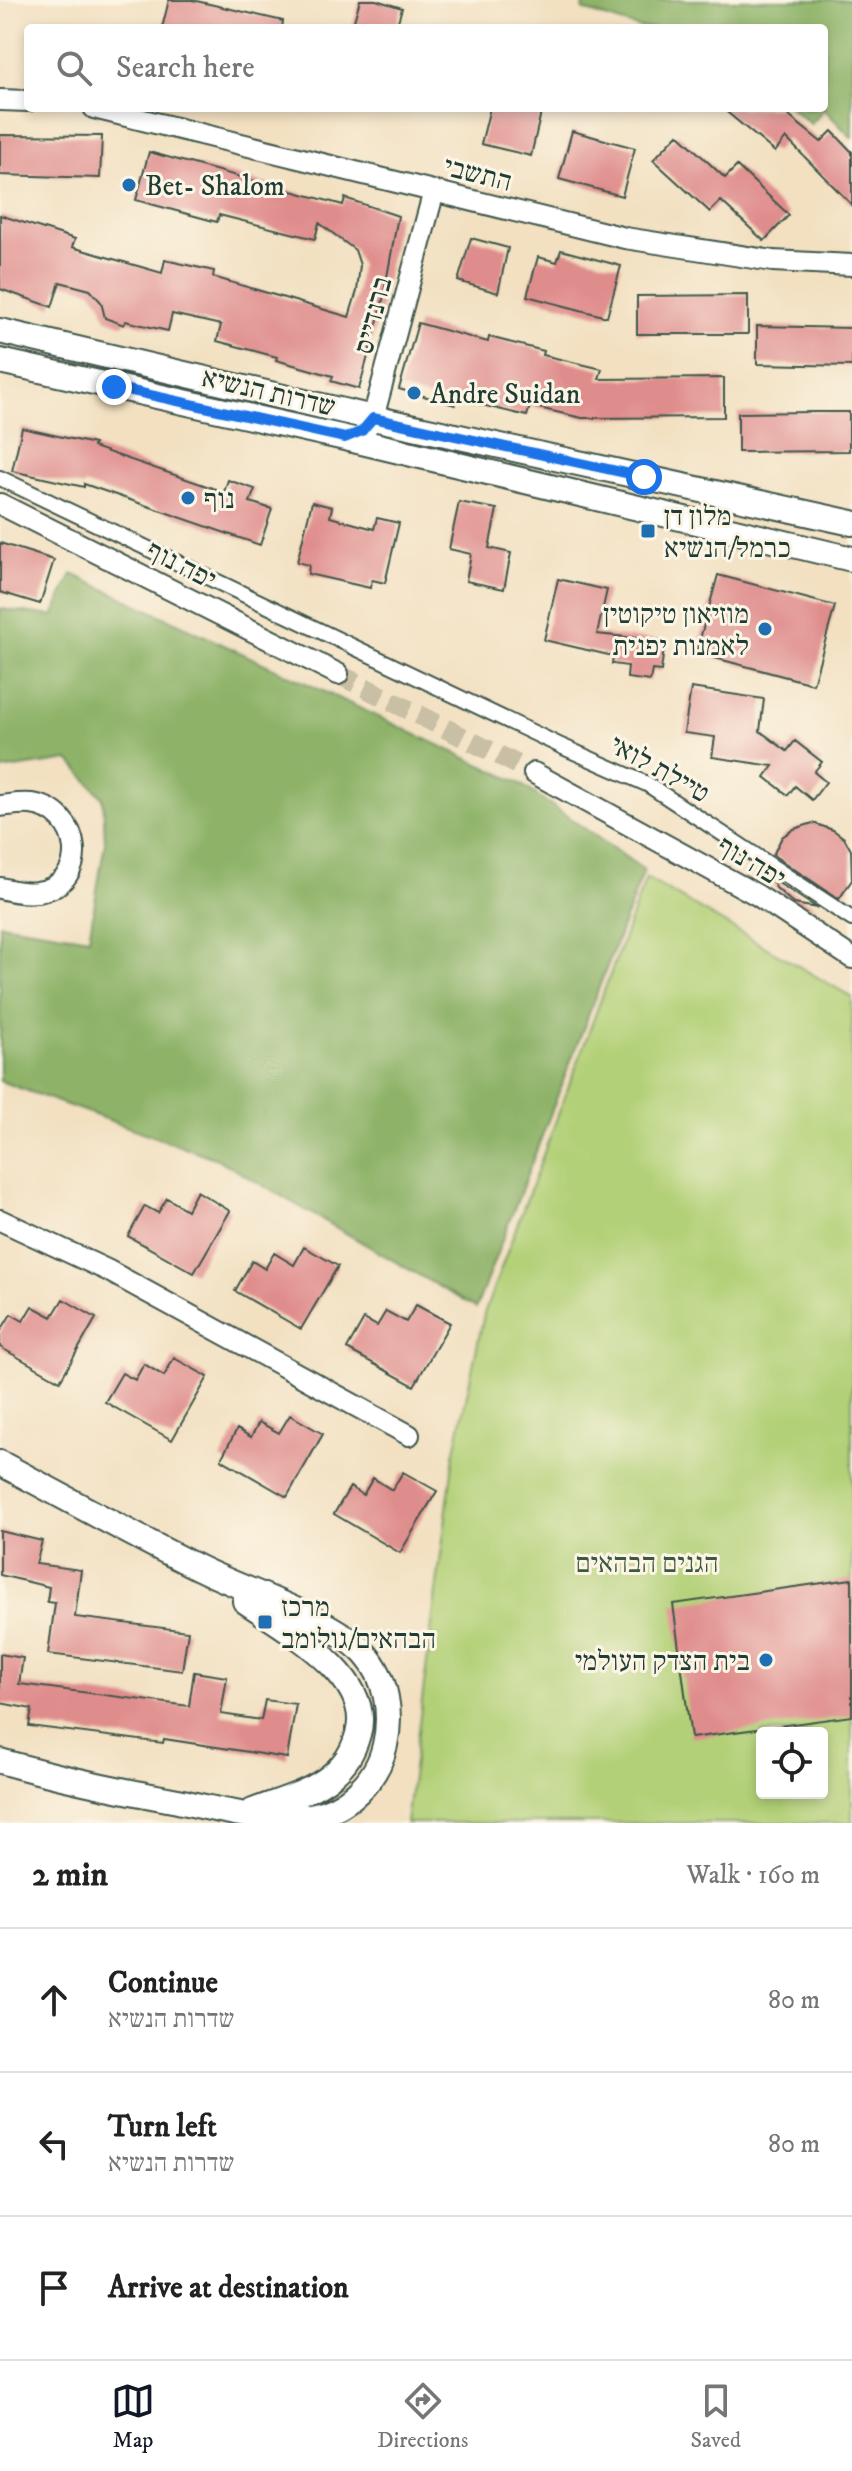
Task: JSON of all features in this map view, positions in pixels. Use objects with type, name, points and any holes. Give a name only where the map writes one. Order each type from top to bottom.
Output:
[{"type":"street","points":[[0,100],[24,101]]},
{"type":"street","name":"התשבי","points":[[110,112],[625,238],[773,261],[852,265]]},
{"type":"street","name":"ברנדייס","points":[[373,418],[434,191]]},
{"type":"street","name":"שדרות הנשיא","points":[[0,331],[373,418],[852,523]]},
{"type":"street","name":"שדרות הנשיא","points":[[0,361],[345,438],[852,559]]},
{"type":"street","points":[[345,438],[362,431],[373,418]]},
{"type":"street","name":"טיילת לואי","points":[[0,478],[561,746],[647,784],[852,919]]},
{"type":"street","name":"יפה נוף","points":[[0,504],[338,674]]},
{"type":"street","name":"יפה נוף","points":[[534,773],[757,895],[852,958]]},
{"type":"street","points":[[0,806],[33,804],[51,812],[66,825],[76,848],[71,871],[55,886],[38,892],[0,888]]},
{"type":"street","points":[[0,1220],[107,1270],[409,1435]]},
{"type":"street","points":[[0,1463],[199,1569],[319,1653],[348,1683],[357,1701],[361,1723],[352,1755],[331,1776],[303,1792],[244,1815],[54,1777],[0,1761]]},
{"type":"green space","points":[[584,0],[852,0],[852,138],[827,112],[828,24],[627,24],[583,10]]},
{"type":"green space","points":[[796,112],[821,112],[811,124]]},
{"type":"green space","points":[[72,574],[518,782],[644,870],[476,1308],[217,1159],[0,1081],[0,924],[89,938],[105,842],[103,798],[69,760],[0,770],[0,609],[53,616]]},
{"type":"green space","name":"הגנים הבהאים","points":[[646,878],[852,997],[852,1823],[406,1823],[454,1455],[484,1314]]},
{"type":"building","points":[[169,0],[192,0],[283,21],[283,24],[163,24]]},
{"type":"building","points":[[360,0],[376,0],[402,8],[397,24],[353,24]]},
{"type":"building","points":[[489,112],[541,112],[531,156],[481,144]]},
{"type":"building","points":[[727,112],[784,112],[821,142],[832,131],[852,152],[852,205],[786,138],[775,152]]},
{"type":"building","points":[[572,131],[635,148],[622,196],[559,179]]},
{"type":"building","points":[[678,134],[725,178],[737,166],[789,215],[764,241],[721,201],[710,212],[653,160]]},
{"type":"building","points":[[0,135],[102,136],[100,178],[0,175]]},
{"type":"building","points":[[149,152],[343,205],[345,198],[398,216],[382,305],[359,389],[331,381],[333,376],[276,360],[277,357],[217,341],[221,325],[172,314],[168,331],[125,321],[124,325],[105,318],[101,302],[90,290],[60,282],[52,307],[0,289],[0,215],[75,239],[72,247],[162,273],[165,260],[214,271],[213,277],[349,317],[357,291],[360,265],[355,250],[319,223],[315,239],[219,215],[217,222],[136,200]]},
{"type":"building","points":[[471,238],[508,248],[498,293],[458,281]]},
{"type":"building","points":[[561,250],[621,266],[607,317],[527,296],[538,257],[557,262]]},
{"type":"building","points":[[748,295],[748,334],[637,334],[637,296]]},
{"type":"building","points":[[418,323],[488,342],[489,337],[544,351],[543,355],[602,369],[599,379],[724,378],[724,417],[582,418],[530,406],[527,416],[456,399],[455,405],[399,389]]},
{"type":"building","points":[[757,326],[852,328],[852,366],[757,364]]},
{"type":"building","points":[[849,412],[849,451],[738,452],[738,413]]},
{"type":"building","points":[[22,428],[94,444],[93,447],[224,492],[228,480],[255,489],[250,502],[272,509],[260,545],[84,484],[84,487],[12,471]]},
{"type":"building","points":[[312,502],[332,507],[330,517],[374,529],[377,518],[399,523],[385,583],[372,580],[370,588],[308,574],[309,565],[297,562]]},
{"type":"building","points":[[459,502],[497,509],[489,548],[511,553],[504,589],[466,581],[471,554],[449,549]]},
{"type":"building","points":[[0,543],[54,560],[40,604],[0,592]]},
{"type":"building","name":"מוזיאון טיקוטין לאמנות יפנית","points":[[718,575],[835,606],[813,684],[696,653]]},
{"type":"building","points":[[558,579],[607,590],[597,634],[665,641],[661,671],[652,670],[650,681],[627,678],[628,666],[612,664],[613,656],[544,640]]},
{"type":"building","points":[[691,688],[764,699],[760,731],[787,751],[795,741],[822,762],[814,772],[826,782],[812,800],[795,786],[788,795],[765,777],[773,766],[712,757],[715,737],[684,733]]},
{"type":"building","points":[[813,823],[833,830],[844,838],[851,850],[852,880],[839,899],[773,855],[782,837]]},
{"type":"building","points":[[772,879],[817,908],[794,904],[776,888]]},
{"type":"building","points":[[197,1191],[230,1211],[194,1273],[128,1236],[145,1206],[158,1213],[167,1198],[187,1210]]},
{"type":"building","points":[[304,1247],[338,1266],[301,1329],[235,1291],[252,1261],[265,1269],[274,1253],[294,1265]]},
{"type":"building","points":[[63,1299],[96,1318],[60,1381],[0,1347],[0,1332],[11,1314],[23,1321],[32,1306],[52,1317]]},
{"type":"building","points":[[416,1305],[450,1323],[414,1386],[347,1349],[364,1319],[377,1326],[386,1311],[406,1322]]},
{"type":"building","points":[[174,1358],[208,1377],[172,1440],[105,1402],[122,1373],[135,1380],[144,1364],[164,1376]]},
{"type":"building","points":[[290,1415],[323,1434],[287,1497],[221,1459],[237,1429],[251,1437],[259,1422],[279,1433]]},
{"type":"building","points":[[403,1472],[437,1491],[400,1553],[334,1514],[350,1487],[363,1495],[373,1478],[392,1490]]},
{"type":"building","points":[[0,1531],[42,1541],[36,1564],[81,1570],[75,1617],[188,1631],[182,1671],[48,1654],[55,1603],[47,1602],[49,1587],[0,1575]]},
{"type":"building","name":"בית הצדק העולמי","points":[[852,1579],[852,1716],[691,1738],[673,1604]]},
{"type":"building","points":[[0,1654],[23,1658],[19,1684],[189,1706],[194,1672],[227,1677],[221,1714],[261,1720],[265,1700],[296,1704],[287,1758],[164,1739],[163,1743],[29,1726],[32,1709],[0,1703]]},
{"type":"tunnel","points":[[338,674],[534,773]]},
{"type":"place","name":"Bet- Shalom","points":[[129,185]]},
{"type":"place","name":"Andre Suidan","points":[[414,393]]},
{"type":"place","name":"נוף","points":[[188,498]]},
{"type":"place","name":"מלון דן כרמל/הנשיא","points":[[648,531]]},
{"type":"place","name":"מוזיאון טיקוטין לאמנות יפנית","points":[[765,629]]},
{"type":"place","name":"מרכז הבהאים/גולומב","points":[[265,1622]]},
{"type":"place","name":"בית הצדק העולמי","points":[[766,1660]]},
{"type":"route","points":[[114,387],[345,438],[362,431],[373,418],[644,477]]}]
